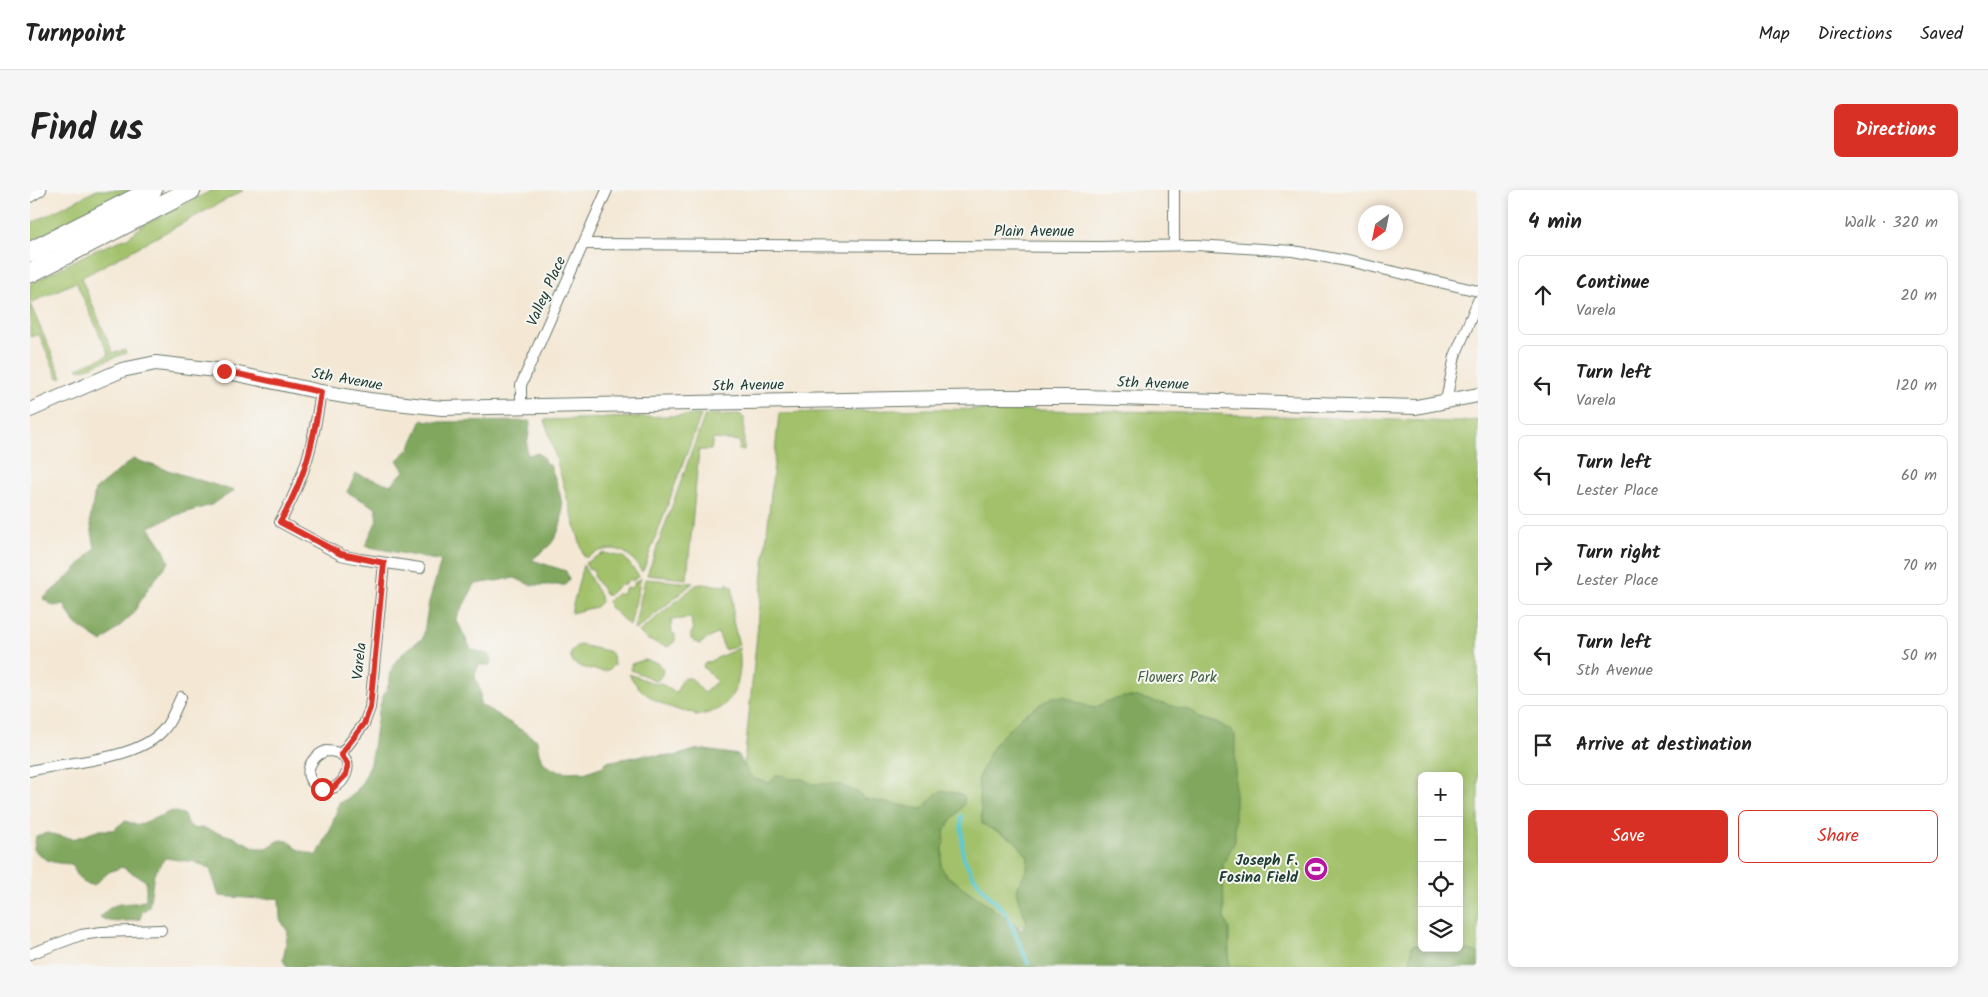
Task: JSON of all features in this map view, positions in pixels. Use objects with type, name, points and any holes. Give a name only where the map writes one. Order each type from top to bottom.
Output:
[{"type":"highway","points":[[30,252],[152,190]]},
{"type":"highway","points":[[30,273],[192,190]]},
{"type":"street","points":[[30,197],[41,190]]},
{"type":"street","name":"Valley Place","points":[[521,406],[521,385],[607,190]]},
{"type":"street","points":[[1174,190],[1174,245]]},
{"type":"street","name":"Plain Avenue","points":[[584,244],[1100,247],[1174,245],[1293,251],[1361,264],[1478,291]]},
{"type":"street","points":[[1446,401],[1455,356],[1478,300]]},
{"type":"street","name":"5th Avenue","points":[[30,410],[122,370],[156,363],[224,371],[321,392],[423,407],[463,408],[908,397],[1093,398],[1416,407],[1478,395]]},
{"type":"street","points":[[321,392],[313,442],[306,468],[280,522],[336,552],[360,559],[420,568]]},
{"type":"street","name":"Varela","points":[[341,754],[364,724],[370,708],[384,563]]},
{"type":"street","points":[[30,771],[118,755],[141,745],[164,730],[171,720],[181,697]]},
{"type":"street","points":[[30,954],[81,935],[102,932],[161,930]]},
{"type":"green space","points":[[97,190],[134,190],[30,242],[30,224]]},
{"type":"green space","points":[[213,190],[244,190],[81,278],[113,353],[125,350],[126,353],[81,370],[77,368],[109,355],[76,282],[30,303],[30,284],[91,252],[127,238],[145,224]]},
{"type":"green space","points":[[30,304],[62,377],[58,378],[39,334],[30,337]]},
{"type":"green space","name":"Flowers Park","points":[[928,409],[1123,411],[1456,422],[1478,420],[1478,967],[1124,967],[1100,929],[729,915],[779,413]]},
{"type":"green space","points":[[740,414],[744,418],[744,450],[739,450],[740,441],[713,439],[711,450],[699,450],[687,579],[647,575],[705,415]]},
{"type":"green space","points":[[701,415],[643,571],[641,571],[630,556],[617,550],[603,550],[584,557],[545,420]]},
{"type":"green space","points":[[422,420],[441,422],[530,421],[527,455],[538,453],[543,457],[546,464],[550,465],[554,475],[562,503],[561,522],[551,544],[532,560],[566,571],[569,579],[565,585],[530,585],[515,578],[475,584],[456,619],[471,649],[490,655],[492,660],[490,665],[479,665],[477,669],[476,679],[480,693],[480,704],[537,740],[539,754],[549,767],[561,771],[584,773],[603,766],[606,762],[645,755],[674,756],[699,749],[738,755],[752,778],[769,783],[776,776],[783,775],[790,779],[802,779],[813,784],[838,784],[859,793],[865,799],[922,809],[940,792],[956,793],[964,796],[964,804],[945,829],[941,866],[946,875],[1022,930],[1027,923],[1017,895],[1018,886],[1027,869],[1028,857],[1014,840],[982,824],[978,778],[996,742],[1022,716],[1052,697],[1064,697],[1095,708],[1105,702],[1123,697],[1136,697],[1192,711],[1199,718],[1220,724],[1235,735],[1235,841],[1223,864],[1224,918],[1229,929],[1229,961],[1231,967],[287,967],[283,960],[288,932],[280,919],[279,898],[260,899],[219,896],[210,869],[195,862],[165,858],[154,874],[149,907],[142,912],[140,919],[114,922],[100,917],[112,907],[146,900],[146,881],[122,867],[109,872],[94,885],[89,885],[80,879],[72,864],[46,860],[38,854],[34,849],[36,836],[47,833],[73,839],[100,830],[113,830],[125,821],[138,825],[172,811],[183,814],[188,824],[194,829],[203,828],[233,837],[257,848],[267,848],[280,840],[289,841],[297,849],[317,856],[331,828],[339,803],[352,794],[362,783],[368,770],[379,711],[392,669],[407,649],[423,638],[429,602],[441,561],[365,546],[377,520],[376,508],[347,492],[356,474],[391,485],[404,471],[397,460],[409,449]]},
{"type":"green space","points":[[133,459],[234,491],[211,505],[177,515],[149,527],[163,548],[169,562],[149,587],[132,615],[102,642],[74,623],[64,604],[54,606],[43,599],[73,572],[95,548],[90,520],[95,490]]},
{"type":"green space","points":[[604,553],[624,557],[639,576],[632,581],[630,579],[623,586],[621,584],[607,596],[593,576],[595,574],[592,569],[589,570],[585,563]]},
{"type":"green space","points":[[583,565],[600,596],[601,602],[596,607],[571,613]]},
{"type":"green space","points":[[641,578],[630,626],[609,606],[608,601],[618,593],[620,595],[628,587],[630,588],[635,585],[634,583]]},
{"type":"green space","points":[[645,579],[693,583],[636,630],[634,629]]},
{"type":"green space","points":[[727,583],[733,590],[733,621],[739,645],[725,650],[718,633],[699,644],[691,639],[691,633],[693,632],[691,618],[671,620],[672,634],[675,634],[675,641],[668,647],[648,640],[639,632],[696,585],[727,586]]},
{"type":"green space","points":[[580,645],[608,651],[613,655],[614,665],[609,670],[604,671],[577,665],[571,658],[571,653]]},
{"type":"green space","points":[[739,648],[740,672],[733,694],[719,709],[708,713],[695,715],[695,713],[667,706],[641,690],[629,674],[656,684],[660,683],[676,693],[683,678],[691,678],[704,693],[717,681],[703,667],[704,664]]},
{"type":"green space","points":[[644,660],[658,663],[663,669],[662,675],[657,681],[631,670],[631,664]]},
{"type":"green space","points":[[1412,945],[1418,945],[1418,952],[1463,952],[1463,948],[1478,953],[1478,967],[1410,967]]},
{"type":"waterway","points":[[961,816],[963,856],[971,873],[988,895],[1006,913],[1028,963]]},
{"type":"place","name":"Joseph F. Fosina Field","points":[[1316,869]]},
{"type":"route","points":[[224,371],[321,392],[313,442],[306,468],[280,522],[341,554],[384,563],[370,708],[364,724],[356,737],[341,754],[348,765],[346,775],[333,788],[322,789]]}]
